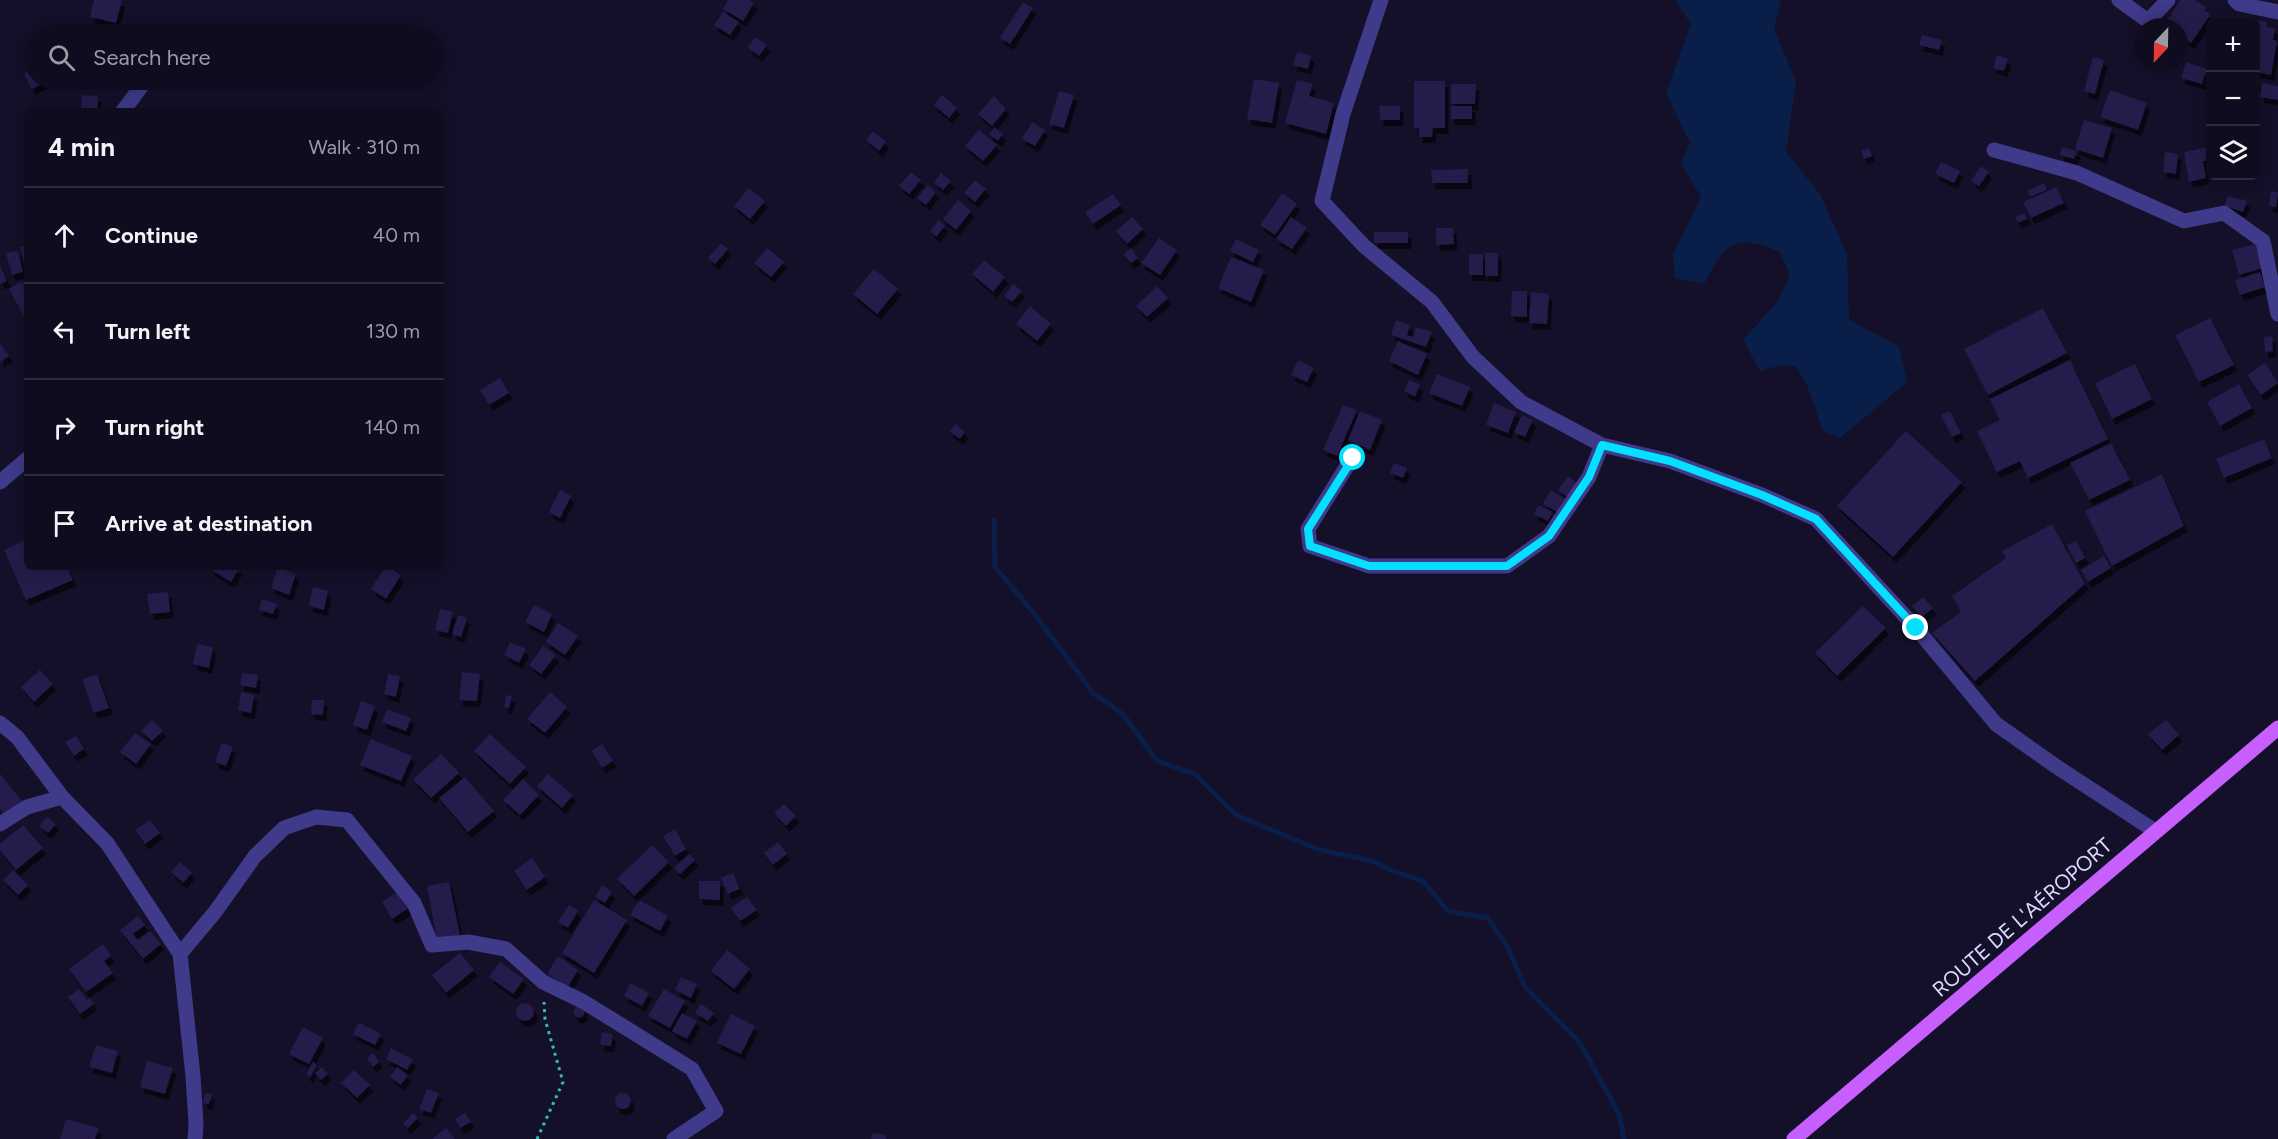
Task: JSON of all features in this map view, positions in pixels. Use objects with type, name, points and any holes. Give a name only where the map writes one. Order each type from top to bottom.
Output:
[{"type":"main road","name":"ROUTE DE L'AÉROPORT","points":[[1794,1139],[2278,728]]},
{"type":"street","points":[[1382,0],[1343,114],[1322,201],[1364,246],[1432,302],[1473,357],[1521,402],[1602,445],[1670,461],[1762,495],[1816,519],[1916,628],[1996,724],[2155,831]]},
{"type":"street","points":[[2119,0],[2148,21],[2168,0]]},
{"type":"street","points":[[2235,0],[2239,4],[2278,12]]},
{"type":"street","points":[[125,108],[139,90]]},
{"type":"street","points":[[1994,150],[2077,173],[2184,221],[2224,213],[2263,242],[2278,314]]},
{"type":"street","points":[[1353,458],[1308,529],[1310,546],[1369,566],[1507,566],[1549,536],[1589,477],[1602,445]]},
{"type":"street","points":[[0,482],[24,462]]},
{"type":"street","points":[[0,723],[17,737],[63,796],[107,843],[180,954],[192,1066],[195,1139]]},
{"type":"street","points":[[0,824],[27,807],[63,796]]},
{"type":"street","points":[[180,954],[215,912],[255,856],[284,828],[316,817],[347,820],[414,903],[432,945],[468,942],[506,949],[543,982],[584,1002],[692,1069],[716,1111],[674,1139]]},
{"type":"path","points":[[537,1139],[563,1082],[544,1019],[543,982]]},
{"type":"water","points":[[1675,0],[1781,0],[1774,28],[1796,82],[1786,152],[1820,194],[1847,254],[1849,320],[1899,346],[1907,382],[1840,438],[1823,431],[1807,385],[1796,366],[1782,365],[1760,371],[1743,340],[1778,301],[1790,275],[1780,252],[1752,243],[1741,243],[1725,251],[1704,284],[1675,278],[1673,254],[1701,197],[1681,163],[1690,143],[1666,93],[1691,24]]},
{"type":"building","points":[[94,0],[122,0],[116,23],[90,17]]},
{"type":"building","points":[[728,0],[749,0],[754,3],[743,21],[723,9]]},
{"type":"building","points":[[2180,0],[2195,0],[2206,7],[2204,10],[2211,14],[2206,18],[2191,43],[2188,41],[2188,18],[2168,18]]},
{"type":"building","points":[[1023,2],[1033,8],[1010,44],[1000,38]]},
{"type":"building","points":[[723,12],[739,22],[730,35],[714,25]]},
{"type":"building","points":[[2260,21],[2267,22],[2266,27],[2275,28],[2273,40],[2277,41],[2271,75],[2260,73]]},
{"type":"building","points":[[1922,35],[1942,40],[1939,50],[1919,45]]},
{"type":"building","points":[[755,37],[767,45],[759,56],[748,48]]},
{"type":"building","points":[[1297,52],[1311,56],[1308,69],[1293,65]]},
{"type":"building","points":[[1997,55],[2008,59],[2004,71],[1993,68]]},
{"type":"building","points":[[2093,57],[2104,60],[2095,94],[2084,91]]},
{"type":"building","points":[[2188,63],[2206,69],[2202,84],[2181,78],[2183,72],[2188,72]]},
{"type":"building","points":[[1254,79],[1279,83],[1272,123],[1247,119]]},
{"type":"building","points":[[1297,80],[1313,84],[1309,96],[1334,103],[1326,134],[1285,123]]},
{"type":"building","points":[[1414,81],[1445,81],[1445,128],[1433,128],[1432,137],[1419,137],[1419,128],[1414,128]]},
{"type":"building","points":[[2262,83],[2278,86],[2278,100],[2260,97]]},
{"type":"building","points":[[1451,84],[1476,84],[1475,104],[1451,104]]},
{"type":"building","points":[[2110,90],[2147,103],[2138,130],[2100,117]]},
{"type":"building","points":[[1059,91],[1074,95],[1064,128],[1049,124]]},
{"type":"building","points":[[82,95],[98,96],[97,108],[81,108]]},
{"type":"building","points":[[942,95],[957,108],[949,118],[934,105]]},
{"type":"building","points":[[994,96],[1006,109],[992,126],[978,114]]},
{"type":"building","points":[[1379,106],[1400,106],[1400,120],[1380,120]]},
{"type":"building","points":[[1451,106],[1472,106],[1472,119],[1451,119]]},
{"type":"building","points":[[2084,120],[2112,128],[2103,158],[2075,149]]},
{"type":"building","points":[[1032,122],[1045,130],[1035,146],[1022,139]]},
{"type":"building","points":[[994,127],[1003,134],[998,141],[989,134]]},
{"type":"building","points":[[979,130],[997,145],[983,161],[965,146]]},
{"type":"building","points":[[873,131],[886,142],[879,151],[866,140]]},
{"type":"building","points":[[2062,147],[2077,151],[2074,159],[2060,155]]},
{"type":"building","points":[[1869,148],[1872,156],[1864,159],[1861,150]]},
{"type":"building","points":[[2206,148],[2206,161],[2203,161],[2206,178],[2189,182],[2184,152]]},
{"type":"building","points":[[2165,152],[2178,154],[2176,174],[2163,172]]},
{"type":"building","points":[[1941,162],[1960,171],[1954,183],[1935,174]]},
{"type":"building","points":[[1981,166],[1989,172],[1979,186],[1971,181]]},
{"type":"building","points":[[1468,169],[1468,183],[1432,183],[1431,170]]},
{"type":"building","points":[[911,172],[921,180],[909,194],[899,186]]},
{"type":"building","points":[[941,173],[951,181],[943,190],[934,182]]},
{"type":"building","points":[[975,180],[986,189],[975,202],[964,193]]},
{"type":"building","points":[[2044,183],[2047,190],[2030,197],[2027,191]]},
{"type":"building","points":[[928,185],[936,192],[926,205],[917,198]]},
{"type":"building","points":[[2056,187],[2064,203],[2031,218],[2023,202]]},
{"type":"building","points":[[749,188],[765,201],[750,219],[734,206]]},
{"type":"building","points":[[2271,191],[2278,192],[2276,207],[2269,206]]},
{"type":"building","points":[[1282,193],[1297,204],[1275,235],[1260,225]]},
{"type":"building","points":[[1113,194],[1121,205],[1093,224],[1085,212]]},
{"type":"building","points":[[2228,196],[2247,201],[2243,212],[2225,206]]},
{"type":"building","points":[[958,200],[971,211],[956,230],[943,219]]},
{"type":"building","points":[[2025,213],[2027,219],[2018,222],[2015,217]]},
{"type":"building","points":[[1132,217],[1143,229],[1127,244],[1116,231]]},
{"type":"building","points":[[1291,217],[1307,228],[1292,249],[1276,239]]},
{"type":"building","points":[[939,220],[945,226],[936,237],[930,231]]},
{"type":"building","points":[[1436,228],[1453,228],[1454,244],[1436,245]]},
{"type":"building","points":[[1374,232],[1408,232],[1408,243],[1374,243]]},
{"type":"building","points":[[1159,238],[1177,250],[1160,275],[1141,263]]},
{"type":"building","points":[[1236,239],[1259,250],[1253,262],[1230,251]]},
{"type":"building","points":[[721,243],[728,249],[715,264],[708,258]]},
{"type":"building","points":[[2256,244],[2263,268],[2239,275],[2232,250]]},
{"type":"building","points":[[24,246],[24,262],[20,247]]},
{"type":"building","points":[[767,248],[784,262],[771,277],[754,263]]},
{"type":"building","points":[[1131,248],[1138,258],[1131,263],[1123,254]]},
{"type":"building","points":[[18,251],[23,272],[12,275],[6,253]]},
{"type":"building","points":[[1485,253],[1498,253],[1498,276],[1485,276]]},
{"type":"building","points":[[1469,254],[1483,254],[1483,275],[1469,275]]},
{"type":"building","points":[[1231,257],[1264,270],[1251,302],[1218,288]]},
{"type":"building","points":[[984,260],[1005,277],[993,292],[972,274]]},
{"type":"building","points":[[0,265],[7,281],[0,284]]},
{"type":"building","points":[[874,269],[898,289],[877,314],[853,294]]},
{"type":"building","points":[[2260,272],[2265,287],[2240,295],[2235,280]]},
{"type":"building","points":[[22,281],[24,285],[24,316],[9,289]]},
{"type":"building","points":[[1013,284],[1022,291],[1012,302],[1004,296]]},
{"type":"building","points":[[1157,286],[1168,298],[1147,317],[1136,306]]},
{"type":"building","points":[[1512,291],[1527,291],[1527,317],[1511,316]]},
{"type":"building","points":[[1531,292],[1549,294],[1547,324],[1529,323]]},
{"type":"building","points":[[1030,306],[1051,324],[1037,341],[1016,324]]},
{"type":"building","points":[[2043,308],[2067,353],[1988,395],[1964,349]]},
{"type":"building","points":[[2210,318],[2234,365],[2199,382],[2175,335]]},
{"type":"building","points":[[1396,320],[1410,325],[1407,335],[1413,337],[1416,327],[1432,332],[1426,347],[1391,335]]},
{"type":"building","points":[[2272,336],[2273,351],[2265,352],[2264,337]]},
{"type":"building","points":[[1398,341],[1427,354],[1418,375],[1389,361]]},
{"type":"building","points":[[0,343],[9,356],[0,362]]},
{"type":"building","points":[[1298,360],[1314,368],[1307,382],[1291,375]]},
{"type":"building","points":[[2070,360],[2108,439],[2028,478],[2020,461],[1997,472],[1977,431],[2000,420],[1990,399]]},
{"type":"building","points":[[2265,363],[2278,383],[2261,395],[2247,375]]},
{"type":"building","points":[[2135,364],[2152,399],[2112,419],[2095,383]]},
{"type":"building","points":[[1437,374],[1470,387],[1462,406],[1429,393]]},
{"type":"building","points":[[500,378],[509,393],[489,405],[480,390]]},
{"type":"building","points":[[1409,380],[1420,385],[1415,397],[1404,391]]},
{"type":"building","points":[[2239,384],[2252,408],[2220,426],[2207,402]]},
{"type":"building","points":[[1494,403],[1516,412],[1508,433],[1486,425]]},
{"type":"building","points":[[1343,405],[1357,410],[1337,456],[1323,450]]},
{"type":"building","points":[[1360,411],[1382,420],[1370,450],[1348,440]]},
{"type":"building","points":[[1950,411],[1961,433],[1952,437],[1941,415]]},
{"type":"building","points":[[1522,415],[1533,420],[1525,437],[1514,432]]},
{"type":"building","points":[[956,424],[965,432],[960,439],[949,431]]},
{"type":"building","points":[[1906,431],[1962,482],[1893,557],[1837,506]]},
{"type":"building","points":[[2264,439],[2272,458],[2224,478],[2216,459]]},
{"type":"building","points":[[2111,443],[2130,480],[2089,500],[2070,463]]},
{"type":"building","points":[[1394,463],[1407,468],[1403,478],[1390,473]]},
{"type":"building","points":[[2162,474],[2184,526],[2112,566],[2085,511]]},
{"type":"building","points":[[1568,476],[1579,485],[1569,498],[1558,490]]},
{"type":"building","points":[[560,490],[571,496],[560,518],[549,512]]},
{"type":"building","points":[[1551,490],[1565,499],[1557,512],[1543,504]]},
{"type":"building","points":[[1538,505],[1553,512],[1548,521],[1534,514]]},
{"type":"building","points":[[2052,524],[2085,584],[1975,681],[1932,633],[1961,612],[1952,596],[2006,558],[2002,551]]},
{"type":"building","points":[[24,540],[24,570],[68,570],[73,580],[26,600],[4,550]]},
{"type":"building","points":[[2076,541],[2085,558],[2076,563],[2067,545]]},
{"type":"building","points":[[2104,556],[2111,568],[2088,582],[2081,570]]},
{"type":"building","points":[[212,570],[238,570],[231,582]]},
{"type":"building","points":[[277,570],[296,574],[289,595],[271,588]]},
{"type":"building","points":[[383,570],[395,570],[401,575],[386,599],[371,589]]},
{"type":"building","points":[[313,587],[328,591],[324,610],[309,606]]},
{"type":"building","points":[[168,592],[170,612],[150,614],[147,594]]},
{"type":"building","points":[[1923,597],[1933,608],[1922,617],[1912,606]]},
{"type":"building","points":[[262,599],[277,604],[273,614],[259,610]]},
{"type":"building","points":[[534,605],[552,614],[544,632],[525,622]]},
{"type":"building","points":[[1863,606],[1886,628],[1837,676],[1815,653]]},
{"type":"building","points":[[440,609],[453,612],[448,633],[435,630]]},
{"type":"building","points":[[458,615],[467,618],[461,637],[452,634]]},
{"type":"building","points":[[558,623],[578,636],[565,655],[546,642]]},
{"type":"building","points":[[510,642],[526,649],[519,663],[504,655]]},
{"type":"building","points":[[197,644],[213,647],[209,668],[193,664]]},
{"type":"building","points":[[543,646],[556,655],[541,674],[529,665]]},
{"type":"building","points":[[40,670],[53,684],[34,702],[21,687]]},
{"type":"building","points":[[462,672],[480,674],[477,701],[459,700]]},
{"type":"building","points":[[242,673],[258,675],[256,688],[240,685]]},
{"type":"building","points":[[97,674],[109,708],[94,713],[82,679]]},
{"type":"building","points":[[388,674],[400,676],[396,697],[384,694]]},
{"type":"building","points":[[241,692],[254,695],[251,713],[238,710]]},
{"type":"building","points":[[550,692],[567,707],[545,733],[527,719]]},
{"type":"building","points":[[506,695],[512,696],[509,708],[504,707]]},
{"type":"building","points":[[312,700],[324,700],[323,715],[311,714]]},
{"type":"building","points":[[361,701],[375,706],[367,730],[353,725]]},
{"type":"building","points":[[387,709],[411,718],[406,731],[382,722]]},
{"type":"building","points":[[152,720],[163,731],[152,741],[141,731]]},
{"type":"building","points":[[2166,720],[2179,735],[2162,750],[2148,734]]},
{"type":"building","points":[[135,733],[151,744],[136,764],[120,752]]},
{"type":"building","points":[[490,734],[526,767],[510,784],[474,751]]},
{"type":"building","points":[[76,736],[84,749],[74,756],[65,742]]},
{"type":"building","points":[[371,739],[412,756],[401,781],[360,765]]},
{"type":"building","points":[[222,743],[233,747],[226,766],[215,762]]},
{"type":"building","points":[[602,744],[613,761],[602,768],[592,751]]},
{"type":"building","points":[[441,754],[459,773],[431,798],[413,779]]},
{"type":"building","points":[[0,774],[22,801],[5,815],[0,809]]},
{"type":"building","points":[[548,774],[573,795],[562,808],[537,786]]},
{"type":"building","points":[[465,777],[494,811],[468,832],[439,798]]},
{"type":"building","points":[[523,779],[539,795],[520,815],[503,800]]},
{"type":"building","points":[[784,804],[796,816],[786,826],[774,813]]},
{"type":"building","points":[[47,817],[56,824],[48,833],[39,826]]},
{"type":"building","points":[[150,820],[160,833],[145,844],[135,830]]},
{"type":"building","points":[[23,825],[43,848],[16,870],[0,850],[0,844]]},
{"type":"building","points":[[675,829],[686,849],[675,856],[663,836]]},
{"type":"building","points":[[778,842],[787,854],[773,865],[764,853]]},
{"type":"building","points":[[652,845],[669,862],[634,896],[617,879]]},
{"type":"building","points":[[689,854],[695,860],[680,874],[674,868]]},
{"type":"building","points":[[532,858],[545,877],[527,890],[514,871]]},
{"type":"building","points":[[180,862],[192,873],[183,883],[171,872]]},
{"type":"building","points":[[13,870],[28,885],[18,895],[3,880]]},
{"type":"building","points":[[733,873],[740,889],[728,894],[721,878]]},
{"type":"building","points":[[699,881],[720,881],[720,900],[699,899]]},
{"type":"building","points":[[449,882],[460,935],[437,939],[427,886]]},
{"type":"building","points":[[602,885],[612,892],[605,903],[595,897]]},
{"type":"building","points":[[399,891],[409,908],[392,919],[382,902]]},
{"type":"building","points":[[747,897],[757,910],[740,921],[731,908]]},
{"type":"building","points":[[594,900],[627,920],[594,973],[562,953]]},
{"type":"building","points":[[639,900],[668,916],[660,931],[630,915]]},
{"type":"building","points":[[569,905],[578,911],[568,928],[558,922]]},
{"type":"building","points":[[138,916],[145,925],[133,934],[138,940],[150,931],[161,944],[143,959],[120,930]]},
{"type":"building","points":[[103,944],[111,956],[104,961],[113,973],[86,992],[69,969]]},
{"type":"building","points":[[727,950],[750,969],[734,989],[711,971]]},
{"type":"building","points":[[460,953],[474,970],[446,993],[432,975]]},
{"type":"building","points":[[558,956],[578,970],[568,987],[547,974]]},
{"type":"building","points":[[500,962],[524,979],[513,994],[489,977]]},
{"type":"building","points":[[681,977],[697,984],[691,998],[675,990]]},
{"type":"building","points":[[630,983],[649,993],[642,1006],[624,996]]},
{"type":"building","points":[[79,989],[87,1000],[90,998],[94,1004],[80,1014],[68,997]]},
{"type":"building","points":[[664,989],[685,1001],[670,1028],[648,1016]]},
{"type":"building","points":[[525,1003],[531,1006],[534,1012],[531,1018],[525,1021],[519,1018],[516,1012],[519,1006]]},
{"type":"building","points":[[701,1004],[714,1013],[708,1021],[695,1013]]},
{"type":"building","points":[[579,1006],[585,1012],[579,1018],[573,1012]]},
{"type":"building","points":[[682,1013],[697,1021],[687,1039],[672,1031]]},
{"type":"building","points":[[731,1014],[755,1026],[741,1054],[717,1043]]},
{"type":"building","points":[[359,1023],[381,1034],[375,1045],[353,1034]]},
{"type":"building","points":[[303,1027],[323,1038],[309,1064],[289,1054]]},
{"type":"building","points":[[602,1032],[613,1034],[611,1046],[600,1045]]},
{"type":"building","points":[[96,1045],[118,1051],[112,1073],[89,1067]]},
{"type":"building","points":[[391,1048],[413,1060],[407,1070],[386,1059]]},
{"type":"building","points":[[373,1053],[379,1062],[373,1067],[367,1058]]},
{"type":"building","points":[[147,1061],[173,1068],[165,1094],[140,1087]]},
{"type":"building","points":[[313,1062],[317,1065],[310,1077],[306,1074]]},
{"type":"building","points":[[322,1067],[328,1074],[321,1080],[315,1073]]},
{"type":"building","points":[[397,1067],[408,1075],[401,1085],[390,1077]]},
{"type":"building","points":[[354,1070],[370,1085],[357,1098],[341,1083]]},
{"type":"building","points":[[427,1089],[439,1093],[431,1113],[419,1109]]},
{"type":"building","points":[[205,1093],[212,1094],[209,1104],[203,1103]]},
{"type":"building","points":[[620,1093],[626,1093],[631,1101],[629,1107],[620,1109],[615,1104],[615,1098]]},
{"type":"building","points":[[413,1113],[418,1118],[408,1128],[403,1124]]},
{"type":"building","points":[[465,1113],[471,1122],[460,1128],[455,1119]]},
{"type":"building","points":[[66,1119],[99,1128],[95,1139],[60,1139]]},
{"type":"building","points":[[446,1128],[455,1139],[432,1139]]},
{"type":"building","points":[[872,1133],[887,1135],[886,1139],[871,1139]]},
{"type":"waterway","points":[[994,520],[995,567],[1032,611],[1094,694],[1123,714],[1157,761],[1195,774],[1236,815],[1317,849],[1376,862],[1390,870],[1423,881],[1448,911],[1488,918],[1507,946],[1525,987],[1580,1043],[1619,1114],[1624,1139]]},
{"type":"route","points":[[1353,458],[1308,529],[1310,546],[1369,566],[1507,566],[1549,536],[1589,477],[1602,445],[1670,461],[1762,495],[1816,519],[1916,628]]}]
